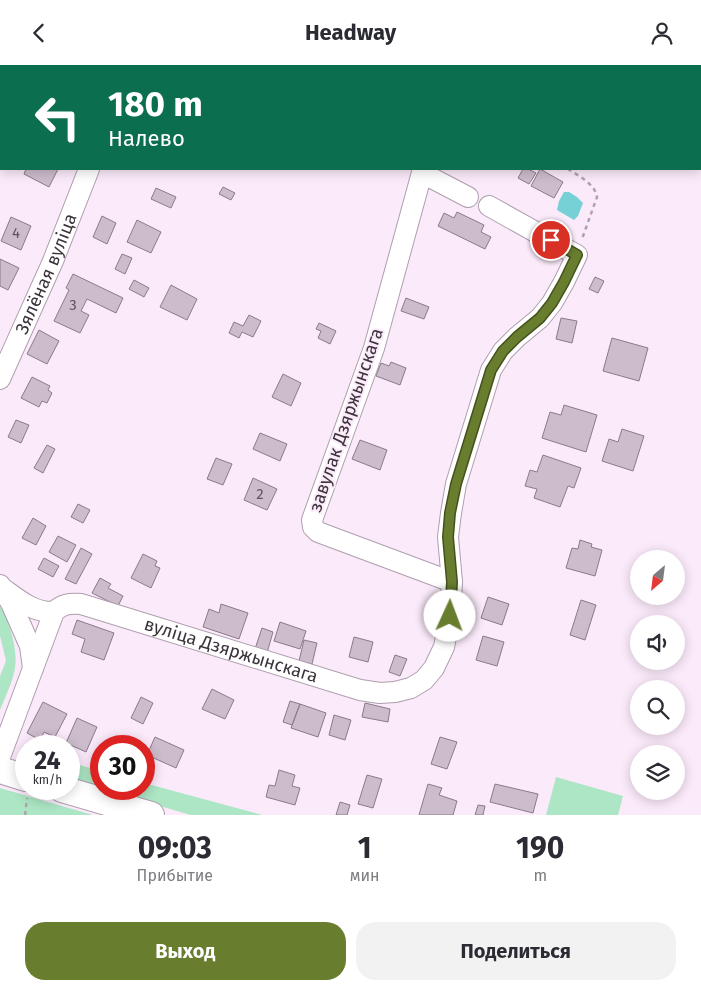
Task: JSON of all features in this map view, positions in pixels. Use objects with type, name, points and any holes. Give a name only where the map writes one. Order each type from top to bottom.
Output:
[{"type":"main road","points":[[0,771],[15,775]]},
{"type":"main road","points":[[80,794],[151,815]]},
{"type":"street","name":"Зялёная вуліца","points":[[0,379],[53,261],[89,170]]},
{"type":"street","points":[[423,171],[468,197]]},
{"type":"street","name":"завулак Дзяржынскага","points":[[423,171],[374,347],[312,520],[313,527],[318,532],[452,582]]},
{"type":"street","points":[[452,582],[448,537],[450,513],[456,484],[491,370],[503,351],[540,318],[552,303],[577,255],[489,206]]},
{"type":"street","name":"вуліца Дзяржынскага","points":[[54,612],[66,604],[81,604],[360,690],[380,693],[395,692],[411,688],[424,680],[434,668],[444,647],[450,616],[452,582]]},
{"type":"street","points":[[0,757],[54,612],[44,612],[31,607],[19,601],[1,586]]},
{"type":"street","points":[[1,586],[11,603],[30,646],[33,668]]},
{"type":"path","points":[[570,170],[584,179],[596,190],[597,197],[577,255]]},
{"type":"green space","points":[[0,601],[10,627],[14,645],[15,664],[13,678],[0,710],[0,676],[6,661],[0,636]]},
{"type":"green space","points":[[80,765],[90,768],[90,786],[80,783]]},
{"type":"green space","points":[[556,777],[623,796],[618,815],[546,815]]},
{"type":"green space","points":[[155,786],[262,815],[191,815],[139,800],[155,800]]},
{"type":"green space","points":[[0,788],[15,792],[15,800],[41,800],[93,815],[0,815]]},
{"type":"water","points":[[564,192],[569,192],[583,203],[578,216],[574,220],[557,210]]},
{"type":"building","points":[[26,170],[58,170],[49,187],[24,174]]},
{"type":"building","points":[[522,170],[530,170],[536,173],[529,184],[518,178]]},
{"type":"building","points":[[539,170],[563,182],[554,198],[531,186]]},
{"type":"building","points":[[223,187],[235,193],[231,200],[219,194]]},
{"type":"building","points":[[156,188],[176,197],[171,208],[151,199]]},
{"type":"building","points":[[457,212],[484,225],[481,232],[491,237],[485,249],[438,226],[444,213],[454,218]]},
{"type":"building","points":[[102,216],[116,223],[107,244],[93,237]]},
{"type":"building","points":[[11,217],[31,226],[21,250],[1,241]]},
{"type":"building","points":[[137,220],[161,232],[151,253],[127,242]]},
{"type":"building","points":[[122,254],[132,258],[125,274],[115,269]]},
{"type":"building","points":[[0,259],[19,268],[8,290],[0,286]]},
{"type":"building","points":[[73,274],[123,298],[116,313],[87,299],[81,311],[89,315],[80,333],[54,321],[69,290],[66,288]]},
{"type":"building","points":[[595,277],[604,281],[598,293],[589,289]]},
{"type":"building","points":[[134,280],[149,288],[144,297],[129,289]]},
{"type":"building","points":[[171,285],[197,299],[187,320],[160,307]]},
{"type":"building","points":[[406,298],[429,307],[424,319],[401,311]]},
{"type":"building","points":[[249,315],[261,321],[253,337],[242,332],[239,338],[229,333],[234,322],[243,326]]},
{"type":"building","points":[[561,318],[577,321],[572,343],[556,339]]},
{"type":"building","points":[[319,323],[336,331],[330,344],[318,338],[321,331],[316,329]]},
{"type":"building","points":[[39,330],[59,341],[47,364],[27,354]]},
{"type":"building","points":[[612,338],[648,348],[639,381],[603,371]]},
{"type":"building","points":[[391,362],[406,368],[400,385],[376,376],[381,363],[389,366]]},
{"type":"building","points":[[283,374],[301,383],[291,406],[272,397]]},
{"type":"building","points":[[32,377],[50,386],[48,390],[52,393],[47,403],[42,401],[39,407],[21,398]]},
{"type":"building","points":[[564,405],[597,415],[586,452],[542,438],[550,412],[561,415]]},
{"type":"building","points":[[16,420],[29,425],[21,443],[8,437]]},
{"type":"building","points":[[622,429],[644,436],[633,471],[602,461],[609,439],[618,442]]},
{"type":"building","points":[[260,433],[287,444],[280,461],[253,449]]},
{"type":"building","points":[[360,440],[387,450],[380,470],[352,459]]},
{"type":"building","points":[[47,445],[55,449],[43,473],[34,468]]},
{"type":"building","points":[[543,455],[581,468],[574,488],[568,486],[560,507],[534,498],[537,489],[525,486],[530,470],[537,472]]},
{"type":"building","points":[[216,458],[232,464],[223,485],[207,479]]},
{"type":"building","points":[[253,478],[277,489],[267,510],[244,500]]},
{"type":"building","points":[[78,504],[90,510],[83,523],[71,517]]},
{"type":"building","points":[[33,518],[46,526],[36,545],[22,538]]},
{"type":"building","points":[[58,536],[76,545],[67,562],[49,552]]},
{"type":"building","points":[[580,540],[592,544],[591,547],[602,550],[595,576],[566,568],[572,548],[578,549]]},
{"type":"building","points":[[81,548],[92,554],[76,584],[65,579]]},
{"type":"building","points":[[143,554],[157,561],[155,566],[160,568],[151,588],[131,578]]},
{"type":"building","points":[[44,558],[59,566],[53,577],[38,569]]},
{"type":"building","points":[[100,578],[111,584],[108,588],[123,596],[118,606],[92,593]]},
{"type":"building","points":[[488,597],[509,604],[502,625],[481,618]]},
{"type":"building","points":[[581,600],[596,605],[585,640],[570,635]]},
{"type":"building","points":[[221,604],[248,613],[239,639],[203,627],[209,609],[219,613]]},
{"type":"building","points":[[77,620],[114,633],[104,660],[81,652],[85,639],[72,634]]},
{"type":"building","points":[[280,622],[306,631],[300,649],[274,641]]},
{"type":"building","points":[[262,628],[273,632],[267,653],[255,649]]},
{"type":"building","points":[[483,636],[504,642],[497,666],[476,660]]},
{"type":"building","points":[[354,637],[373,642],[368,662],[349,657]]},
{"type":"building","points":[[304,640],[317,643],[312,664],[299,661]]},
{"type":"building","points":[[395,655],[407,659],[400,676],[389,672]]},
{"type":"building","points":[[212,689],[234,700],[225,719],[202,709]]},
{"type":"building","points":[[141,697],[153,703],[143,724],[131,718]]},
{"type":"building","points":[[290,701],[300,704],[292,725],[283,722]]},
{"type":"building","points":[[43,702],[67,714],[56,735],[44,732],[42,735],[31,735],[27,733]]},
{"type":"building","points":[[365,703],[390,709],[388,722],[362,717]]},
{"type":"building","points":[[300,704],[326,713],[318,737],[291,728]]},
{"type":"building","points":[[334,715],[351,720],[345,740],[329,735]]},
{"type":"building","points":[[77,718],[97,727],[93,735],[90,735],[90,743],[86,752],[80,749],[80,735],[70,735]]},
{"type":"building","points":[[155,737],[184,750],[176,768],[155,759]]},
{"type":"building","points":[[440,737],[457,742],[447,769],[431,764]]},
{"type":"building","points":[[279,770],[295,775],[292,786],[300,788],[295,805],[266,797],[269,785],[275,786]]},
{"type":"building","points":[[367,775],[382,779],[373,808],[358,804]]},
{"type":"building","points":[[428,784],[442,788],[439,795],[457,801],[453,815],[419,815]]},
{"type":"building","points":[[495,784],[538,794],[533,813],[490,802]]},
{"type":"building","points":[[340,802],[350,805],[347,815],[336,815]]},
{"type":"building","points":[[478,805],[485,806],[483,815],[475,815]]},
{"type":"route","points":[[450,616],[452,582],[448,537],[450,513],[456,484],[491,370],[503,351],[540,318],[552,303],[577,255],[551,240]]}]
